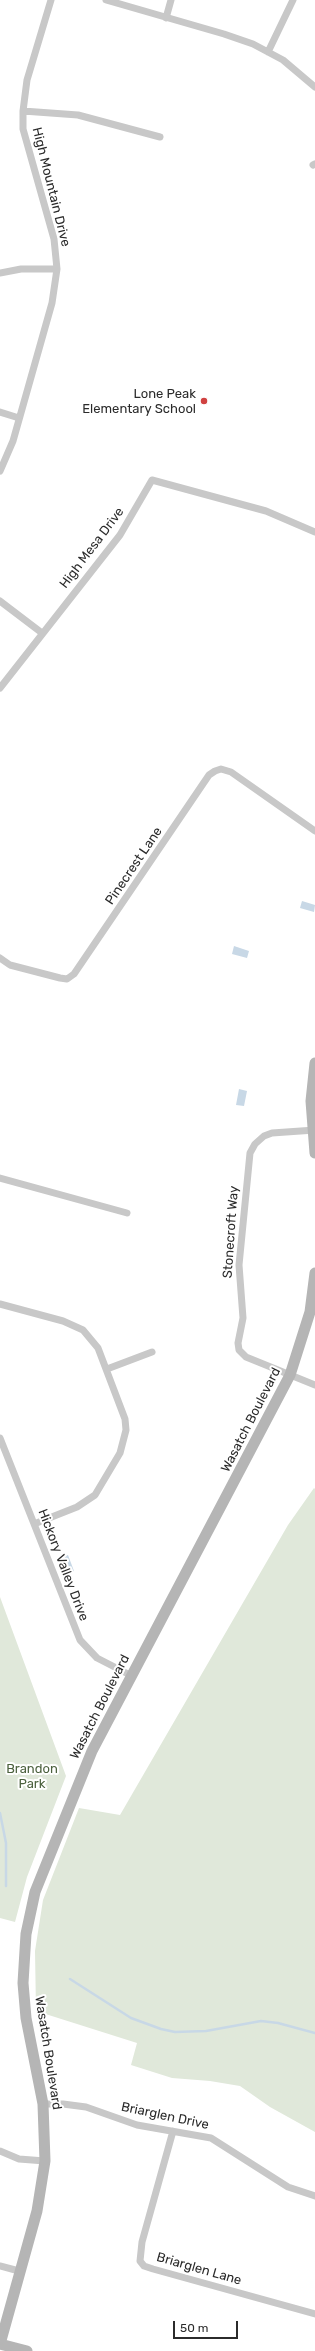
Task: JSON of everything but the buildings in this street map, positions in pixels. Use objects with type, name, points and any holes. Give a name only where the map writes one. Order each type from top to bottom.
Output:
[{"type":"main road","points":[[315,1063],[310,1100],[315,1153]]},
{"type":"main road","name":"Wasatch Boulevard","points":[[0,2344],[19,2271],[37,2211],[45,2160],[43,2104],[24,2000],[24,1952],[29,1916],[39,1879],[82,1774],[290,1375],[305,1333],[314,1292],[315,1273]]},
{"type":"main road","points":[[0,2344],[27,2351]]},
{"type":"street","name":"High Mountain Drive","points":[[0,471],[13,441],[20,418],[52,303],[57,269],[54,239],[26,146],[23,111],[28,80],[50,0]]},
{"type":"street","points":[[106,0],[239,38],[268,52],[296,70],[315,87]]},
{"type":"street","points":[[166,18],[171,0]]},
{"type":"street","points":[[268,52],[293,0]]},
{"type":"street","points":[[23,111],[78,115],[160,137]]},
{"type":"street","points":[[0,273],[28,268],[57,269]]},
{"type":"street","points":[[0,412],[20,418]]},
{"type":"street","name":"High Mesa Drive","points":[[0,688],[120,535],[152,480],[266,511],[315,532]]},
{"type":"street","points":[[0,601],[42,633]]},
{"type":"street","name":"Pinecrest Lane","points":[[0,958],[10,965],[67,979],[74,974],[209,775],[221,769],[231,772],[315,831]]},
{"type":"street","name":"Stonecroft Way","points":[[313,1130],[272,1133],[264,1136],[252,1148],[247,1164],[239,1265],[243,1318],[238,1346],[246,1357],[315,1385]]},
{"type":"street","points":[[0,1178],[127,1213]]},
{"type":"street","points":[[0,1304],[63,1321],[83,1330],[98,1348],[125,1419],[126,1430],[120,1453],[102,1485],[87,1502],[34,1524]]},
{"type":"street","points":[[107,1369],[152,1352]]},
{"type":"street","name":"Hickory Valley Drive","points":[[0,1438],[80,1640],[97,1658],[132,1676]]},
{"type":"street","name":"Briarglen Drive","points":[[43,2104],[63,2104],[86,2107],[137,2125],[173,2130],[211,2138],[288,2187],[315,2196]]},
{"type":"street","name":"Briarglen Lane","points":[[173,2130],[142,2242],[140,2261],[144,2266],[153,2269],[315,2314]]},
{"type":"street","points":[[0,2150],[19,2159],[45,2160]]},
{"type":"street","points":[[0,2266],[19,2271]]},
{"type":"green space","points":[[314,1488],[315,2132],[270,2107],[240,2086],[210,2081],[172,2078],[131,2065],[137,2043],[36,2011],[35,1951],[43,1900],[79,1808],[120,1815],[288,1525]]},
{"type":"green space","name":"Brandon Park","points":[[0,1597],[66,1776],[27,1877],[15,1922],[0,1918]]},
{"type":"water","points":[[302,901],[315,905],[314,912],[300,908]]},
{"type":"water","points":[[234,946],[249,951],[247,958],[232,954]]},
{"type":"water","points":[[239,1089],[247,1091],[244,1106],[236,1105]]},
{"type":"water","points":[[68,1555],[74,1571],[66,1574],[60,1558]]},
{"type":"waterway","points":[[0,1813],[6,1843],[6,1886]]},
{"type":"waterway","points":[[70,1979],[131,2018],[161,2029],[175,2032],[206,2031],[261,2021],[278,2023],[315,2033]]},
{"type":"place","name":"Lone Peak Elementary School","points":[[204,401]]}]
